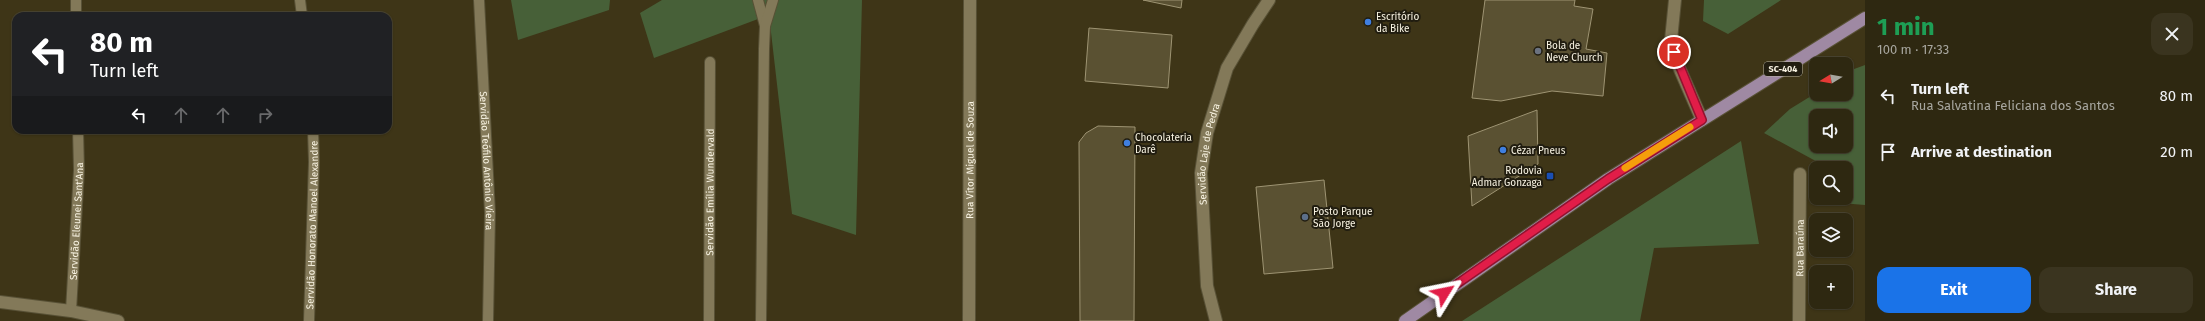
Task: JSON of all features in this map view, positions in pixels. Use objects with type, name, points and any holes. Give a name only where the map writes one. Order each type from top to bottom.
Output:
[{"type":"main road","name":"SC-404","points":[[1405,321],[1608,179],[1865,18]]},
{"type":"street","name":"Rua Vítor Miguel de Souza","points":[[969,321],[970,0]]},
{"type":"street","name":"Servidão Laje de Pedra","points":[[1216,321],[1207,286],[1201,173],[1206,132],[1227,68],[1252,24],[1269,0]]},
{"type":"street","points":[[1675,0],[1671,40],[1678,65],[1702,120]]},
{"type":"street","name":"Rua Baraúna","points":[[1799,321],[1800,174]]},
{"type":"street","points":[[0,302],[71,311],[118,321]]},
{"type":"lane","points":[[76,0],[76,12]]},
{"type":"lane","points":[[300,0],[302,12]]},
{"type":"lane","name":"Servidão Teófilo Antônio Vieira","points":[[479,0],[490,206],[488,321]]},
{"type":"lane","points":[[758,0],[766,26]]},
{"type":"lane","points":[[761,321],[766,26],[773,0]]},
{"type":"lane","name":"Servidão Emília Wundervald","points":[[709,321],[710,62]]},
{"type":"lane","name":"Servidão Eleunei Sant'Ana","points":[[71,311],[79,170],[78,134]]},
{"type":"lane","name":"Servidão Honorato Manoel Alexandre","points":[[309,321],[314,162],[312,134]]},
{"type":"green space","points":[[511,0],[610,0],[609,10],[518,40]]},
{"type":"green space","points":[[662,0],[862,0],[856,235],[792,214],[769,15],[654,58],[640,13]]},
{"type":"green space","points":[[1704,0],[1781,0],[1728,34],[1703,21]]},
{"type":"green space","points":[[1865,65],[1865,205],[1853,204],[1853,161],[1816,161],[1764,133],[1790,109],[1809,97],[1809,101],[1853,101],[1853,69]]},
{"type":"green space","points":[[1741,141],[1759,244],[1654,248],[1640,321],[1462,321]]},
{"type":"building","points":[[1143,0],[1182,0],[1181,8]]},
{"type":"building","name":"Bola de Neve Church","points":[[1485,0],[1575,0],[1574,6],[1593,9],[1586,49],[1607,53],[1603,96],[1552,91],[1501,101],[1472,98]]},
{"type":"building","points":[[1089,28],[1172,35],[1168,88],[1085,81]]},
{"type":"building","name":"Cézar Pneus","points":[[1537,110],[1538,164],[1472,206],[1468,136]]},
{"type":"building","points":[[1098,126],[1135,127],[1134,321],[1080,321],[1079,142],[1086,133]]},
{"type":"building","points":[[1324,180],[1333,268],[1264,274],[1256,187]]},
{"type":"slow traffic","points":[[1625,168],[1690,127]]},
{"type":"place","name":"Escritório da Bike","points":[[1368,22]]},
{"type":"place","name":"Bola de Neve Church","points":[[1538,51]]},
{"type":"place","name":"Chocolateria Darê","points":[[1127,143]]},
{"type":"place","name":"Cézar Pneus","points":[[1503,150]]},
{"type":"place","name":"Rodovia Admar Gonzaga","points":[[1550,176]]},
{"type":"place","name":"Posto Parque São Jorge","points":[[1305,217]]},
{"type":"route","points":[[1444,293],[1608,179],[1702,120],[1678,65],[1674,52]]}]
